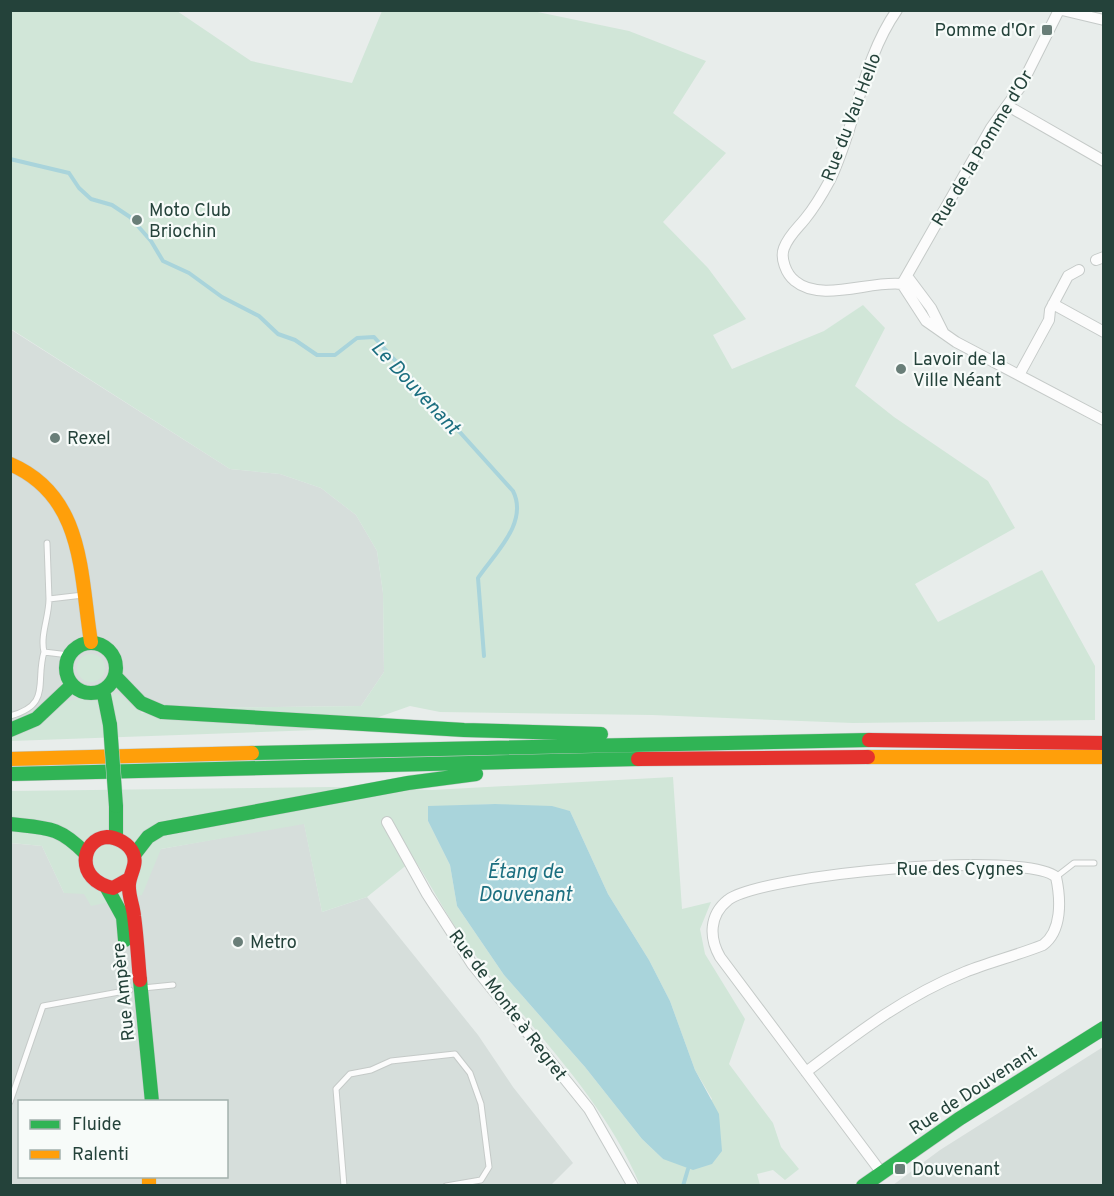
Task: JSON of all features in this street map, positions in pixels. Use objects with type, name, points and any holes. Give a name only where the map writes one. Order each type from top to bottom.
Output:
[{"type":"main road","points":[[10,464],[32,477],[58,502],[72,524],[80,549],[91,642]]},
{"type":"main road","points":[[91,642],[99,643],[112,653],[116,668],[115,676],[103,690],[83,692],[72,685],[65,670],[69,655],[78,646],[91,642]]},
{"type":"main road","points":[[115,676],[138,703],[149,710],[162,712],[464,730],[638,735],[686,743]]},
{"type":"main road","points":[[10,730],[36,719],[72,685]]},
{"type":"main road","points":[[103,690],[110,725],[116,838]]},
{"type":"main road","points":[[10,759],[842,740],[1104,743]]},
{"type":"main road","points":[[10,774],[846,755],[1104,757]]},
{"type":"main road","points":[[134,855],[148,837],[161,829],[418,782],[504,772],[531,762]]},
{"type":"main road","points":[[10,824],[53,829],[70,837],[86,854]]},
{"type":"main road","points":[[108,837],[116,838],[124,841],[134,855],[135,867],[129,879],[119,886],[107,888],[99,886],[88,876],[84,862],[94,842],[108,837]]},
{"type":"main road","name":"Rue Ampère","points":[[129,879],[134,915],[141,1100]]},
{"type":"main road","name":"Rue Ampère","points":[[107,888],[123,917],[152,1100]]},
{"type":"main road","name":"Rue de Douvenant","points":[[863,1185],[959,1119],[1104,1028]]},
{"type":"street","name":"Rue du Vau Hello","points":[[897,10],[873,56],[847,138],[829,181],[805,219],[792,231],[783,251],[784,266],[795,281],[818,291],[904,280]]},
{"type":"street","name":"Rue de la Pomme d'Or","points":[[904,280],[991,129],[1021,86],[1061,10]]},
{"type":"street","points":[[1061,10],[1104,20]]},
{"type":"street","points":[[1008,106],[1102,157]]},
{"type":"street","points":[[1019,375],[1049,320],[1053,304],[1068,276],[1079,270]]},
{"type":"street","points":[[904,280],[931,308],[944,334],[1104,420]]},
{"type":"street","points":[[1053,304],[1104,332]]},
{"type":"street","name":"Rue de Monte à Regret","points":[[387,822],[427,894],[472,964],[589,1110],[633,1185]]},
{"type":"street","name":"Rue des Cygnes","points":[[882,1172],[714,947],[711,931],[718,911],[726,902],[767,887],[860,871],[997,866],[1049,871],[1056,877]]},
{"type":"street","points":[[806,1072],[863,1027],[927,989],[965,972],[1043,945],[1057,930],[1056,877]]},
{"type":"lane","points":[[10,716],[32,706],[41,694],[44,652],[41,641],[49,618],[47,543]]},
{"type":"lane","points":[[49,599],[84,595]]},
{"type":"lane","points":[[44,652],[69,655]]},
{"type":"lane","points":[[1056,877],[1074,862],[1094,863]]},
{"type":"lane","points":[[10,1102],[43,1006],[136,989],[173,985]]},
{"type":"lane","points":[[344,1185],[336,1089],[350,1074],[371,1070],[391,1061],[455,1054],[470,1073],[481,1104],[489,1167],[481,1180],[446,1185]]},
{"type":"shaded area","points":[[10,329],[230,469],[280,474],[321,488],[356,515],[377,551],[383,593],[384,672],[361,706],[191,708],[11,723]]},
{"type":"shaded area","points":[[304,823],[322,912],[367,897],[478,1035],[513,1087],[573,1163],[550,1186],[11,1185],[10,843],[42,846],[64,893],[161,849]]},
{"type":"shaded area","points":[[1103,1047],[1103,1185],[893,1185],[940,1150]]},
{"type":"green space","points":[[528,10],[629,31],[706,61],[673,113],[726,153],[663,222],[708,268],[746,319],[713,335],[732,369],[824,331],[863,305],[885,328],[855,386],[894,417],[988,481],[1015,528],[915,584],[938,622],[1042,570],[1095,666],[1095,720],[853,723],[652,715],[440,712],[410,706],[345,729],[11,741],[11,723],[61,702],[117,693],[142,713],[191,708],[361,706],[384,672],[383,593],[377,551],[356,515],[321,488],[280,474],[230,469],[11,329],[10,11],[177,11],[251,61],[352,83],[382,11]]},
{"type":"green space","points":[[91,654],[101,658],[105,668],[101,678],[91,682],[81,678],[77,668],[81,658]]},
{"type":"green space","points":[[673,777],[682,909],[711,902],[700,929],[705,954],[745,1019],[729,1064],[773,1123],[781,1147],[799,1169],[785,1180],[773,1170],[757,1174],[760,1185],[640,1185],[606,1121],[563,1062],[462,938],[414,859],[367,897],[322,912],[304,824],[161,849],[142,895],[91,906],[84,894],[64,893],[42,846],[11,843],[10,791],[330,787],[432,790]],"holes":[[[495,804],[570,811],[608,894],[649,960],[670,1001],[695,1070],[712,1099],[663,1159],[642,1139],[585,1067],[504,975],[457,906],[450,865],[428,821],[428,807]]]},
{"type":"water","name":"Étang de Douvenant","points":[[495,804],[552,806],[570,811],[608,894],[649,960],[670,1001],[695,1070],[719,1114],[722,1151],[712,1164],[693,1170],[663,1159],[642,1139],[585,1067],[504,975],[457,906],[450,865],[428,821],[428,806]]},
{"type":"waterway","name":"Le Douvenant","points":[[10,159],[69,173],[79,188],[91,199],[112,205],[130,217],[151,241],[163,261],[189,273],[222,297],[259,316],[278,334],[295,340],[317,355],[335,355],[357,338],[374,337],[513,491],[517,503],[517,515],[513,526],[508,538],[478,578],[484,656]]},
{"type":"waterway","name":"Le Douvenant","points":[[683,1186],[688,1169]]},
{"type":"traffic: fast","points":[[86,643],[96,643],[109,650],[116,663],[116,668],[116,673],[109,686],[96,693],[86,693],[77,689],[70,682],[66,673],[66,663],[70,654],[77,647],[86,643]]},
{"type":"traffic: fast","points":[[115,676],[141,703],[162,712],[464,730],[601,734]]},
{"type":"traffic: fast","points":[[10,730],[36,719],[72,685]]},
{"type":"traffic: fast","points":[[103,690],[110,725]]},
{"type":"traffic: fast","points":[[110,725],[116,806]]},
{"type":"traffic: fast","points":[[252,753],[869,740]]},
{"type":"traffic: fast","points":[[10,774],[638,759]]},
{"type":"traffic: fast","points":[[134,855],[148,837],[161,829],[408,783],[476,774]]},
{"type":"traffic: fast","points":[[116,806],[116,838]]},
{"type":"traffic: fast","points":[[10,824],[34,826],[60,833],[86,854]]},
{"type":"traffic: fast","points":[[107,888],[123,917],[125,940]]},
{"type":"traffic: fast","points":[[140,980],[152,1100]]},
{"type":"traffic: fast","points":[[863,1186],[959,1119],[1104,1028]]},
{"type":"traffic: slow","points":[[10,464],[35,478],[53,496],[66,517],[80,565],[91,642]]},
{"type":"traffic: slow","points":[[10,759],[252,753]]},
{"type":"traffic: slow","points":[[868,757],[1104,757]]},
{"type":"traffic: slow","points":[[149,1178],[149,1186]]},
{"type":"traffic: jam","points":[[869,740],[1104,743]]},
{"type":"traffic: jam","points":[[638,759],[868,757]]},
{"type":"traffic: jam","points":[[129,879],[113,888],[100,884],[92,877],[87,869],[86,860],[91,845],[98,839],[111,837],[126,844],[133,853],[134,865],[129,888],[140,980]]},
{"type":"place","name":"Pomme d'Or","points":[[1047,30]]},
{"type":"place","name":"Moto Club Briochin","points":[[137,220]]},
{"type":"place","name":"Lavoir de la Ville Néant","points":[[901,369]]},
{"type":"place","name":"Rexel","points":[[55,438]]},
{"type":"place","name":"Metro","points":[[238,942]]},
{"type":"place","name":"Douvenant","points":[[900,1169]]}]
